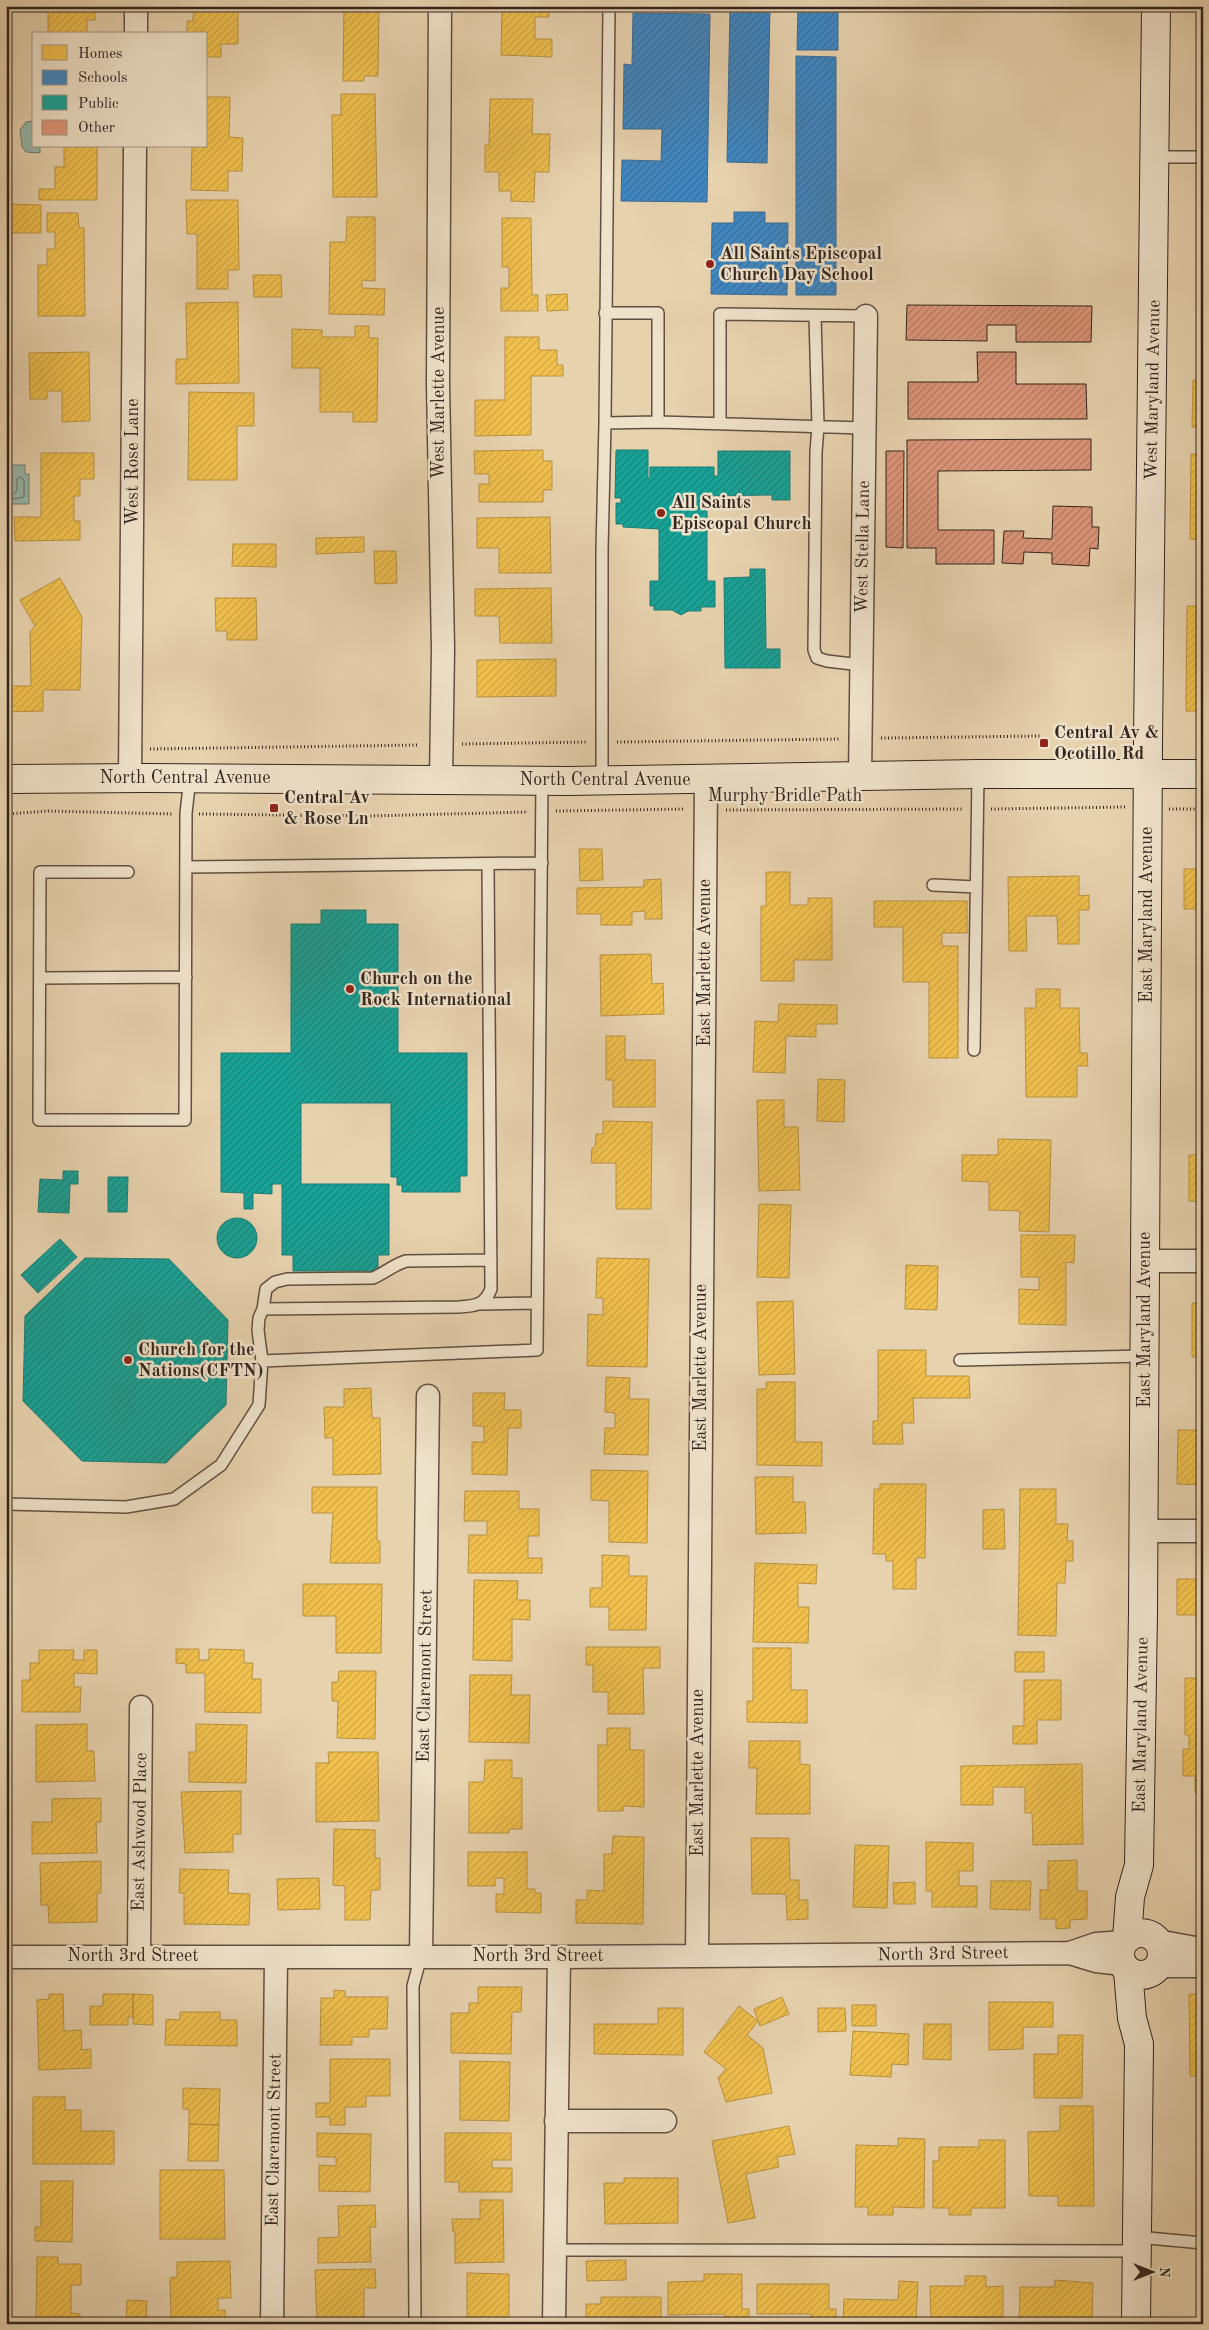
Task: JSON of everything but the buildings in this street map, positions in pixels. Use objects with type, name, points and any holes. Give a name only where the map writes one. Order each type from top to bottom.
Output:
[{"type":"street","points":[[136,6],[136,32]]},
{"type":"street","name":"West Marlette Avenue","points":[[440,6],[438,384],[442,649],[441,780]]},
{"type":"street","name":"West Maryland Avenue","points":[[1148,774],[1156,157],[1156,6]]},
{"type":"street","name":"West Rose Lane","points":[[130,778],[135,148]]},
{"type":"street","name":"West Stella Lane","points":[[860,777],[866,316]]},
{"type":"street","name":"North Central Avenue","points":[[6,779],[542,780],[978,774],[1203,774]]},
{"type":"street","name":"East Maryland Avenue","points":[[1136,2324],[1139,2044],[1132,2018],[1140,1954],[1148,1921],[1148,1896],[1139,1865],[1144,1531],[1148,774]]},
{"type":"street","name":"East Marlette Avenue","points":[[697,1956],[706,779]]},
{"type":"street","points":[[1145,1261],[1203,1261]]},
{"type":"street","name":"East Claremont Street","points":[[421,1956],[428,1396]]},
{"type":"street","points":[[1144,1531],[1203,1531]]},
{"type":"street","name":"East Ashwood Place","points":[[139,1956],[142,1707]]},
{"type":"street","name":"North 3rd Street","points":[[6,1957],[559,1957],[1070,1953],[1096,1944],[1196,1966],[1203,1961]]},
{"type":"street","name":"North 3rd Street","points":[[1140,1954],[1194,1948],[1203,1952]]},
{"type":"street","name":"East Claremont Street","points":[[272,2324],[276,1956]]},
{"type":"street","points":[[554,2324],[559,1957]]},
{"type":"street","points":[[556,2121],[665,2121]]},
{"type":"lane","points":[[602,779],[609,6]]},
{"type":"lane","points":[[1156,157],[1203,157]]},
{"type":"lane","points":[[605,313],[658,313],[658,422]]},
{"type":"lane","points":[[720,423],[720,314],[866,316]]},
{"type":"lane","points":[[815,316],[818,426],[816,452],[814,650],[817,658],[827,662],[861,665]]},
{"type":"lane","points":[[605,423],[720,423],[864,428]]},
{"type":"lane","points":[[974,1050],[978,774]]},
{"type":"lane","points":[[128,872],[40,872],[39,1120],[185,1120],[186,813],[190,778]]},
{"type":"lane","points":[[262,1361],[537,1350],[542,780]]},
{"type":"lane","points":[[186,867],[542,863]]},
{"type":"lane","points":[[481,1304],[489,1296],[491,1289],[488,864]]},
{"type":"lane","points":[[933,885],[976,887]]},
{"type":"lane","points":[[41,978],[186,977]]},
{"type":"lane","points":[[6,1504],[126,1507],[174,1499],[221,1465],[259,1405],[262,1361],[258,1330],[259,1318],[263,1309],[266,1289],[275,1282],[287,1279],[373,1278],[384,1274],[394,1265],[406,1261],[491,1260]]},
{"type":"lane","points":[[263,1309],[459,1307],[481,1304],[537,1304]]},
{"type":"lane","points":[[960,1360],[1145,1356]]},
{"type":"lane","points":[[414,2324],[412,1986],[421,1956]]},
{"type":"lane","points":[[554,2250],[1203,2243]]},
{"type":"path","points":[[880,738],[1040,736],[1040,747]]},
{"type":"path","points":[[461,744],[840,739]]},
{"type":"path","points":[[147,756],[148,749],[418,745]]},
{"type":"path","name":"Murphy Bridle Path","points":[[6,814],[48,811],[126,812],[166,815],[186,813],[368,816],[542,811],[977,809],[1115,806]]},
{"type":"path","points":[[1177,809],[1203,809]]},
{"type":"water","points":[[32,121],[32,148],[40,148],[40,153],[26,152],[22,147],[20,130],[26,122]]},
{"type":"water","points":[[12,465],[25,465],[25,474],[29,474],[29,504],[6,504],[7,490],[12,490]]},
{"type":"place","name":"All Saints Episcopal Church Day School","points":[[710,264]]},
{"type":"place","name":"All Saints Episcopal Church","points":[[661,513]]},
{"type":"place","name":"Central Av & Ocotillo Rd","points":[[1044,743]]},
{"type":"place","name":"Central Av & Rose Ln","points":[[274,808]]},
{"type":"place","name":"Church on the Rock International","points":[[350,989]]},
{"type":"place","name":"Church for the Nations(CFTN)","points":[[128,1360]]}]
